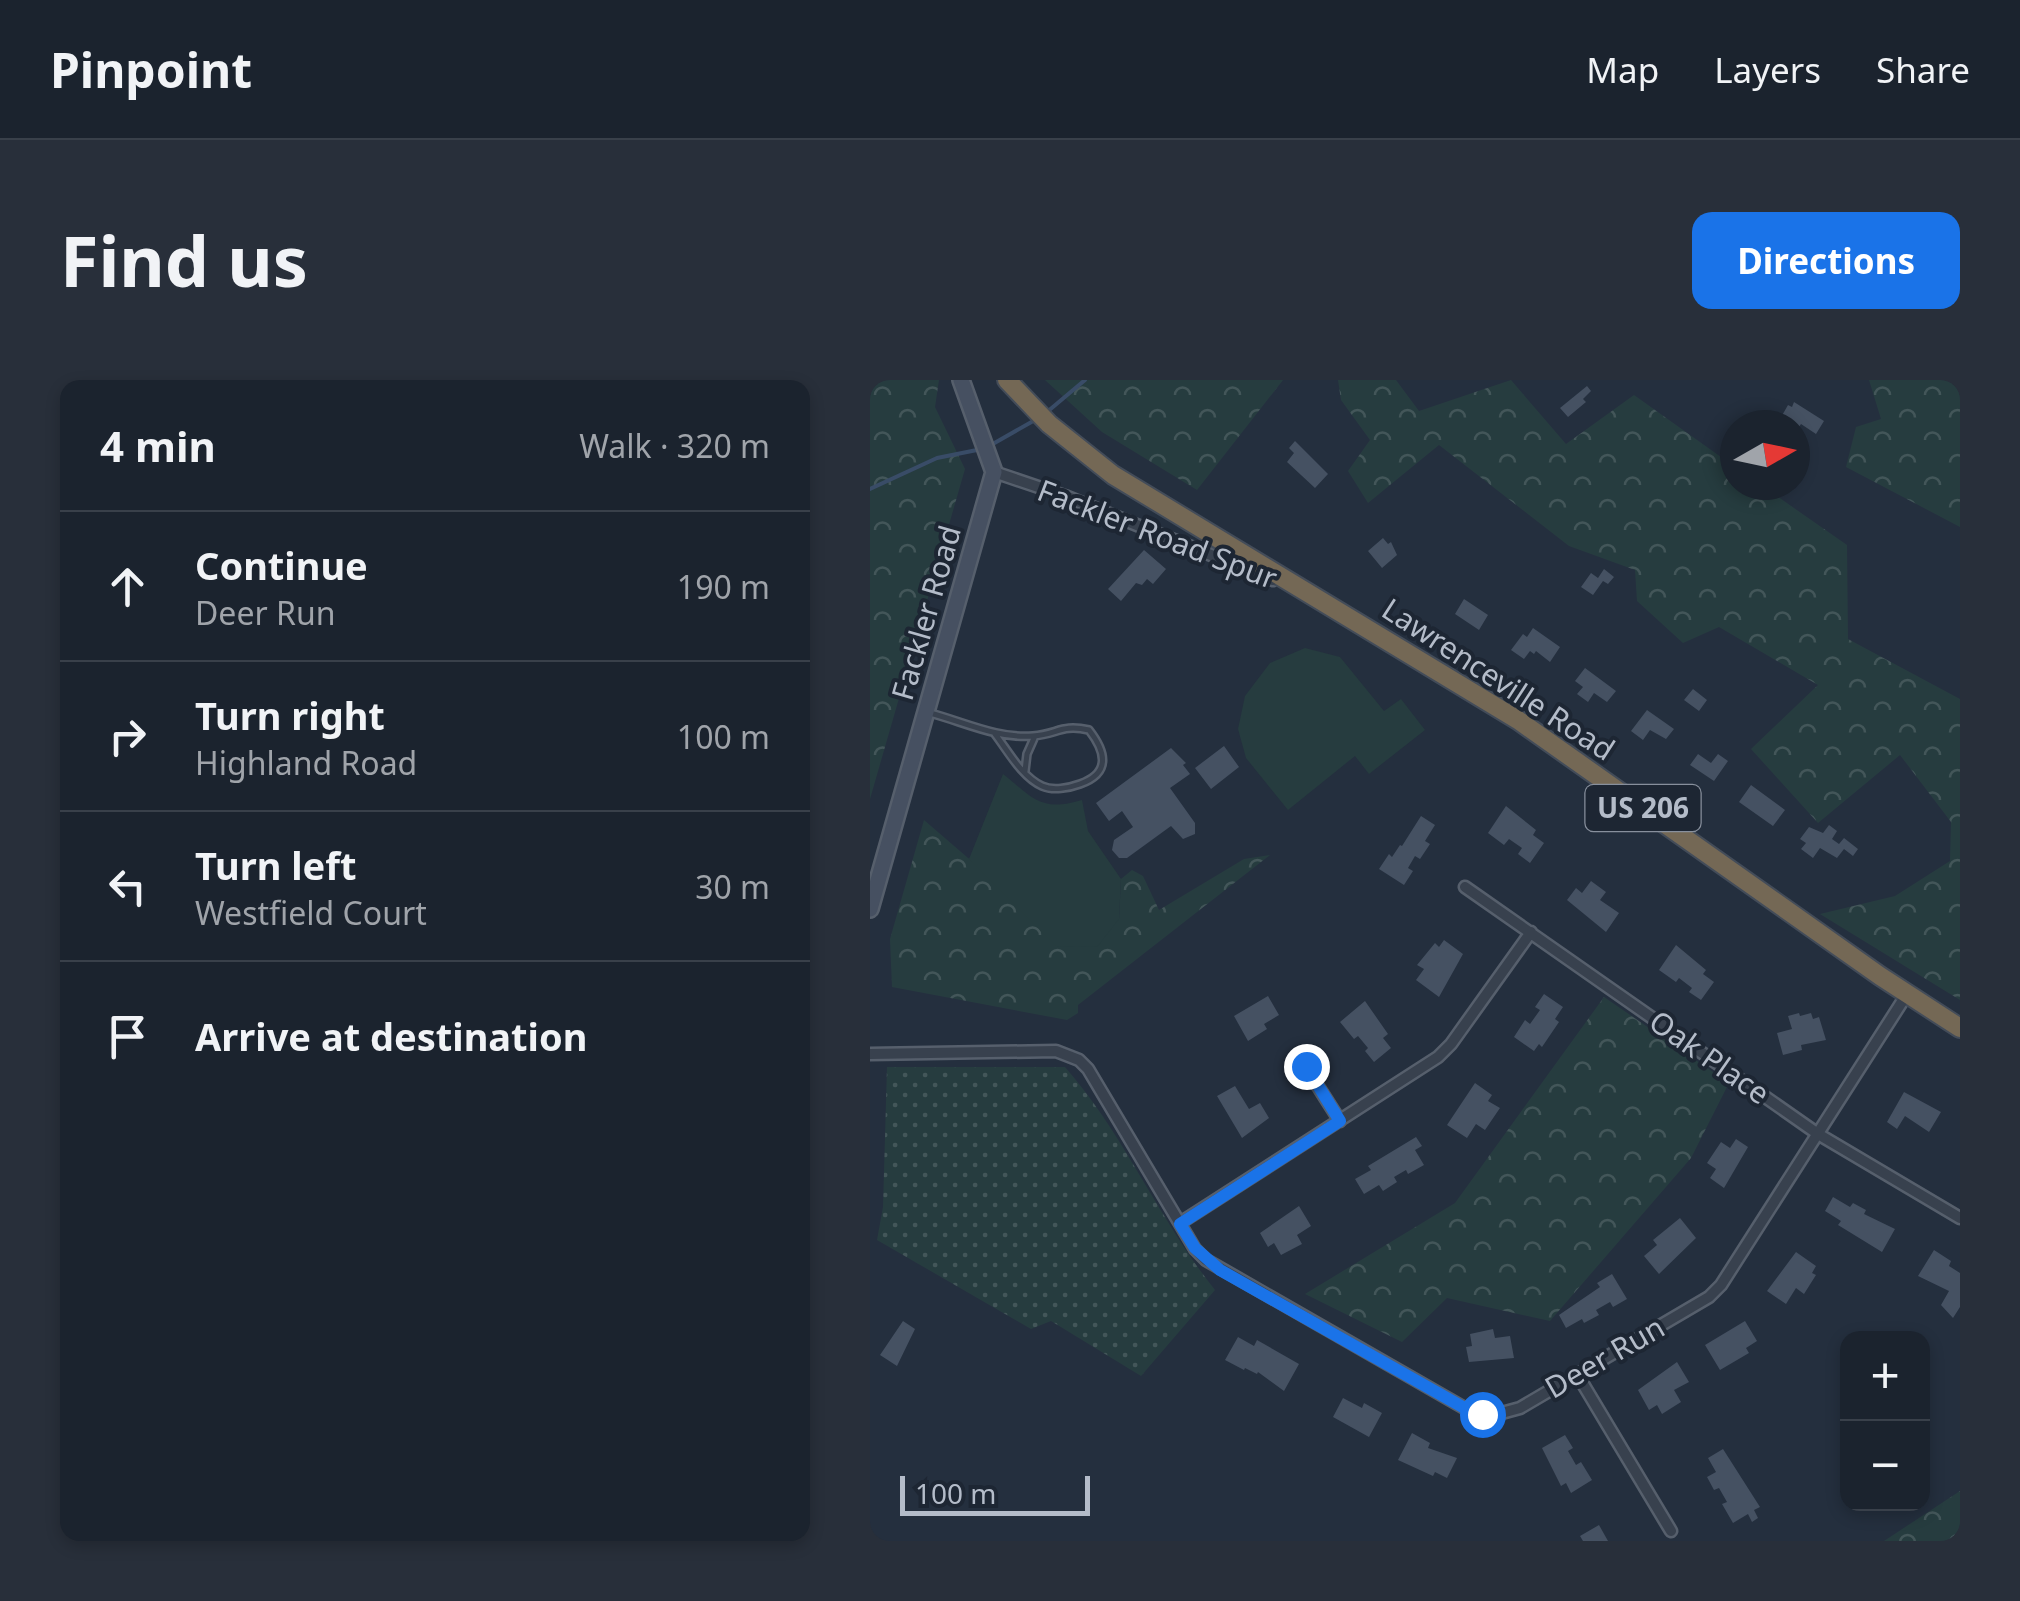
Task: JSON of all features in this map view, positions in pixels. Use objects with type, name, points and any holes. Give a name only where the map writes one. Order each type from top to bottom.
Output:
[{"type":"highway","name":"Lawrenceville Road","points":[[1007,380],[1049,424],[1112,475],[1518,720],[1960,1028]]},
{"type":"street","points":[[963,384],[993,470]]},
{"type":"street","name":"Fackler Road Spur","points":[[993,470],[1319,598]]},
{"type":"street","name":"Fackler Road","points":[[870,909],[993,470]]},
{"type":"street","name":"Oak Place","points":[[1465,887],[1818,1134],[1960,1218]]},
{"type":"street","points":[[1180,1224],[1438,1057],[1532,932]]},
{"type":"street","name":"Deer Run","points":[[870,1054],[1067,1053],[1088,1069],[1195,1248],[1220,1270],[1468,1410],[1498,1414],[1513,1411],[1577,1374],[1709,1296],[1721,1285],[1907,994]]},
{"type":"street","points":[[1306,1066],[1340,1121]]},
{"type":"street","points":[[1577,1374],[1671,1532]]},
{"type":"lane","points":[[927,712],[975,724],[995,734],[1035,736],[1068,726],[1089,730],[1101,746],[1103,763],[1094,779],[1068,789],[1043,787],[1024,772],[995,734]]},
{"type":"lane","points":[[1024,772],[1035,736]]},
{"type":"green space","points":[[870,380],[939,380],[935,407],[965,469],[870,799]]},
{"type":"green space","points":[[1045,380],[1283,380],[1197,490],[1102,432]]},
{"type":"green space","points":[[1338,380],[1396,380],[1419,411],[1511,380],[1566,444],[1634,395],[1720,456],[1720,500],[1782,500],[1847,545],[1848,639],[1960,699],[1960,1000],[1820,914],[1895,896],[1950,861],[1951,822],[1900,755],[1818,823],[1751,749],[1818,685],[1719,627],[1683,643],[1637,601],[1635,570],[1569,546],[1439,445],[1368,503],[1348,471],[1370,440],[1341,400]]},
{"type":"green space","points":[[1869,380],[1960,380],[1960,527],[1846,467],[1856,427],[1881,419]]},
{"type":"green space","points":[[1305,648],[1340,657],[1384,711],[1401,699],[1425,730],[1369,774],[1355,756],[1288,810],[1246,758],[1238,729],[1245,696],[1270,663]]},
{"type":"green space","points":[[1003,774],[1047,804],[1082,800],[1088,831],[1121,879],[1119,919],[1097,947],[1056,946],[969,859]]},
{"type":"green space","points":[[924,820],[982,870],[1119,919],[1121,879],[1132,870],[1143,876],[1159,910],[1244,859],[1270,855],[1078,1005],[1078,1013],[1067,1020],[892,987],[890,939]]},
{"type":"green space","points":[[1604,997],[1729,1083],[1691,1158],[1550,1321],[1447,1298],[1402,1342],[1305,1294],[1455,1203]]},
{"type":"green space","points":[[887,1067],[1065,1067],[1105,1120],[1215,1290],[1141,1376],[1051,1321],[1031,1329],[877,1240],[883,1207]]},
{"type":"green space","points":[[1960,1491],[1960,1541],[1884,1541],[1930,1511]]},
{"type":"building","points":[[1587,386],[1591,391],[1583,399],[1586,402],[1568,417],[1560,408]]},
{"type":"building","points":[[1794,402],[1807,410],[1785,410],[1788,405],[1792,407]]},
{"type":"building","points":[[1810,412],[1824,421],[1816,434],[1810,430]]},
{"type":"building","points":[[1295,441],[1328,474],[1315,488],[1287,462],[1294,453],[1289,448]]},
{"type":"building","points":[[1383,538],[1388,544],[1391,542],[1397,555],[1382,568],[1368,551]]},
{"type":"building","points":[[1144,550],[1166,569],[1153,584],[1147,579],[1142,585],[1136,583],[1121,601],[1108,589]]},
{"type":"building","points":[[1604,569],[1614,577],[1608,584],[1603,581],[1593,595],[1581,587],[1591,573],[1598,578]]},
{"type":"building","points":[[1464,599],[1488,615],[1479,630],[1455,614]]},
{"type":"building","points":[[1533,628],[1560,647],[1550,662],[1536,651],[1530,651],[1524,659],[1511,650]]},
{"type":"building","points":[[1585,668],[1616,691],[1607,702],[1594,693],[1588,702],[1577,694],[1583,687],[1575,681]]},
{"type":"building","points":[[1693,689],[1707,700],[1699,711],[1684,700]]},
{"type":"building","points":[[1647,710],[1674,729],[1666,739],[1650,730],[1643,740],[1631,731]]},
{"type":"building","points":[[1224,746],[1239,767],[1211,789],[1195,768]]},
{"type":"building","points":[[1171,748],[1186,763],[1183,765],[1190,774],[1170,788],[1195,823],[1195,834],[1183,839],[1171,826],[1127,858],[1119,858],[1112,850],[1114,840],[1133,827],[1122,811],[1109,821],[1096,803]]},
{"type":"building","points":[[1698,754],[1711,763],[1718,754],[1728,761],[1714,781],[1690,765]]},
{"type":"building","points":[[1751,785],[1785,810],[1773,826],[1739,802]]},
{"type":"building","points":[[1506,806],[1536,830],[1533,835],[1544,843],[1530,863],[1518,854],[1522,848],[1509,839],[1504,845],[1488,833]]},
{"type":"building","points":[[1421,816],[1435,825],[1425,841],[1430,844],[1420,859],[1415,856],[1408,868],[1413,871],[1404,885],[1379,869],[1389,854],[1392,857],[1402,846]]},
{"type":"building","points":[[1829,825],[1837,831],[1832,839],[1839,844],[1844,838],[1858,849],[1853,856],[1844,849],[1837,858],[1820,848],[1813,858],[1801,849],[1806,843],[1800,839],[1809,827],[1823,833]]},
{"type":"building","points":[[1591,881],[1606,892],[1600,900],[1619,913],[1606,932],[1567,900],[1576,888],[1582,893]]},
{"type":"building","points":[[1444,940],[1463,954],[1439,997],[1416,980],[1424,969],[1417,965],[1435,943],[1439,947]]},
{"type":"building","points":[[1676,945],[1706,970],[1703,974],[1714,982],[1701,1000],[1679,978],[1676,982],[1659,970]]},
{"type":"building","points":[[1544,994],[1563,1007],[1555,1019],[1559,1022],[1542,1047],[1539,1044],[1534,1051],[1514,1037],[1525,1020],[1530,1024],[1540,1010],[1535,1007]]},
{"type":"building","points":[[1268,996],[1279,1015],[1264,1024],[1267,1029],[1248,1041],[1234,1016]]},
{"type":"building","points":[[1365,1001],[1388,1034],[1383,1038],[1391,1048],[1374,1062],[1358,1036],[1354,1039],[1340,1022]]},
{"type":"building","points":[[1811,1013],[1813,1019],[1819,1017],[1826,1040],[1801,1045],[1802,1050],[1783,1055],[1777,1033],[1792,1029],[1788,1016]]},
{"type":"building","points":[[1475,1083],[1492,1095],[1488,1101],[1500,1108],[1485,1130],[1476,1124],[1467,1138],[1447,1125]]},
{"type":"building","points":[[1235,1086],[1249,1109],[1260,1103],[1269,1118],[1242,1138],[1217,1096]]},
{"type":"building","points":[[1904,1092],[1941,1112],[1929,1132],[1905,1116],[1897,1129],[1887,1122]]},
{"type":"building","points":[[1416,1137],[1422,1146],[1415,1150],[1424,1165],[1394,1177],[1397,1182],[1383,1191],[1379,1185],[1364,1194],[1355,1179],[1371,1170],[1368,1166]]},
{"type":"building","points":[[1736,1139],[1748,1147],[1724,1188],[1710,1178],[1716,1169],[1707,1163],[1721,1142],[1730,1148]]},
{"type":"building","points":[[1833,1197],[1850,1207],[1853,1203],[1866,1210],[1864,1214],[1895,1229],[1882,1252],[1838,1225],[1841,1221],[1825,1211]]},
{"type":"building","points":[[1299,1206],[1311,1226],[1297,1235],[1302,1244],[1281,1255],[1274,1243],[1268,1247],[1260,1233]]},
{"type":"building","points":[[1680,1218],[1696,1238],[1659,1274],[1644,1256],[1657,1245],[1653,1240]]},
{"type":"building","points":[[1934,1250],[1951,1261],[1949,1266],[1960,1273],[1960,1307],[1953,1318],[1941,1305],[1949,1291],[1918,1276]]},
{"type":"building","points":[[1796,1252],[1816,1266],[1812,1273],[1816,1275],[1804,1294],[1796,1288],[1786,1304],[1767,1291]]},
{"type":"building","points":[[1612,1274],[1627,1299],[1613,1307],[1610,1302],[1596,1310],[1599,1315],[1566,1328],[1559,1315]]},
{"type":"building","points":[[903,1321],[915,1329],[897,1366],[880,1355]]},
{"type":"building","points":[[1745,1321],[1757,1341],[1746,1348],[1749,1353],[1720,1370],[1705,1345]]},
{"type":"building","points":[[1493,1329],[1495,1338],[1510,1336],[1514,1358],[1469,1362],[1466,1347],[1472,1346],[1470,1334]]},
{"type":"building","points":[[1238,1337],[1254,1346],[1257,1340],[1299,1364],[1284,1391],[1258,1372],[1225,1360]]},
{"type":"building","points":[[1677,1362],[1689,1382],[1674,1390],[1681,1402],[1662,1414],[1657,1405],[1649,1410],[1638,1390]]},
{"type":"building","points":[[1343,1398],[1382,1413],[1369,1437],[1333,1417]]},
{"type":"building","points":[[1412,1433],[1430,1443],[1428,1448],[1457,1458],[1447,1478],[1398,1460]]},
{"type":"building","points":[[1565,1435],[1573,1448],[1568,1451],[1576,1465],[1581,1462],[1592,1480],[1571,1493],[1566,1483],[1561,1486],[1542,1448]]},
{"type":"building","points":[[1723,1449],[1760,1507],[1754,1510],[1758,1518],[1752,1522],[1748,1514],[1733,1523],[1722,1504],[1727,1502],[1707,1477],[1716,1472],[1708,1458]]},
{"type":"building","points":[[1599,1525],[1608,1541],[1583,1541],[1580,1536]]},
{"type":"waterway","points":[[1047,412],[1085,380]]},
{"type":"waterway","points":[[991,445],[1035,420]]},
{"type":"waterway","points":[[870,489],[937,458],[982,449]]},
{"type":"route","points":[[1306,1066],[1340,1121],[1180,1224],[1195,1248],[1220,1270],[1468,1410],[1482,1414]]}]
